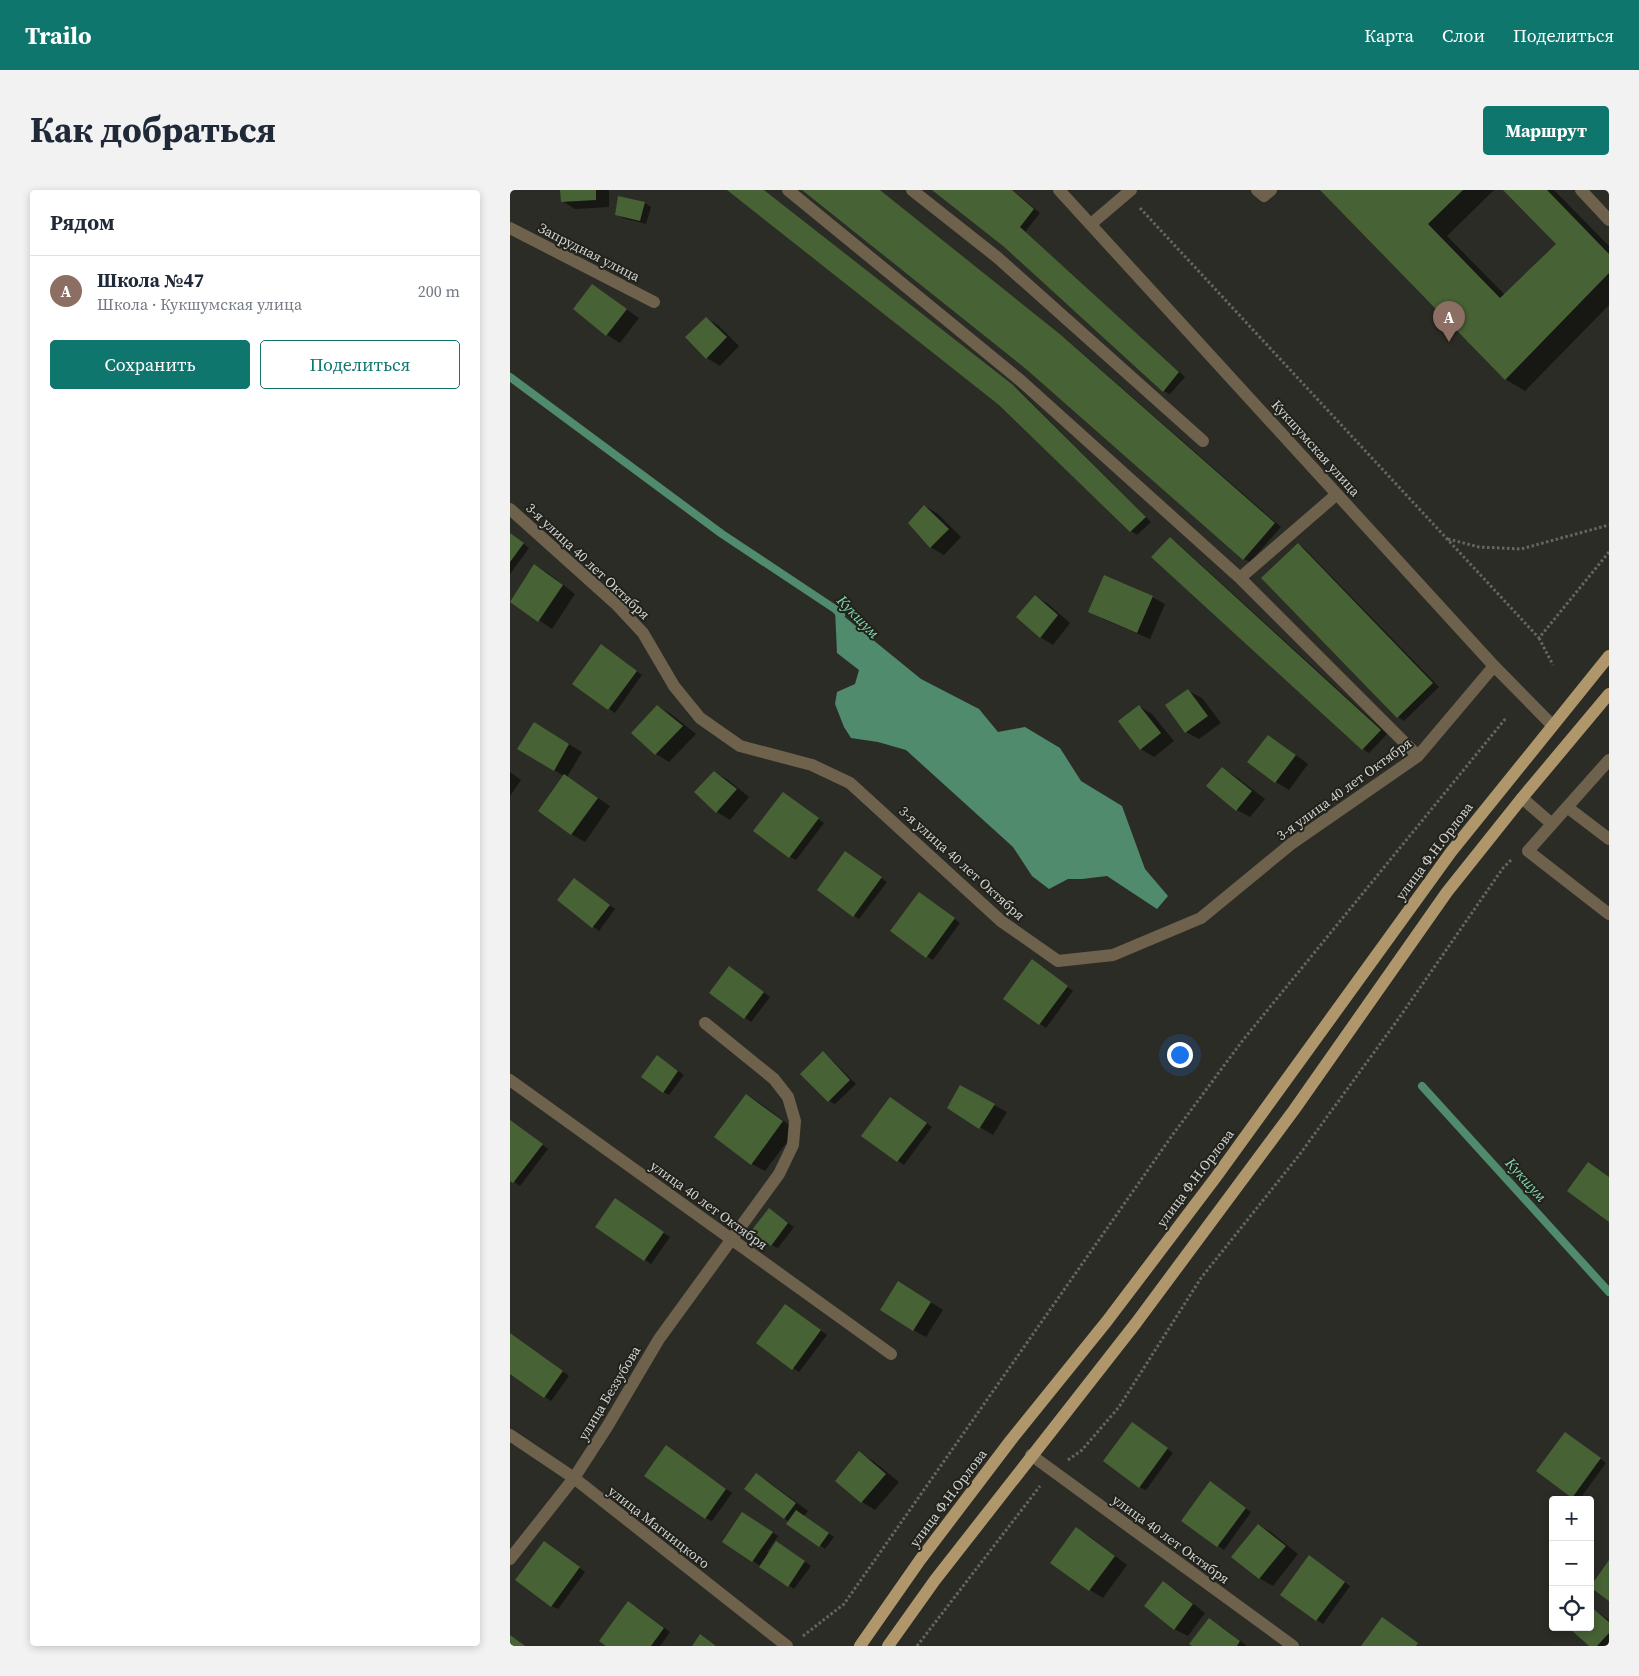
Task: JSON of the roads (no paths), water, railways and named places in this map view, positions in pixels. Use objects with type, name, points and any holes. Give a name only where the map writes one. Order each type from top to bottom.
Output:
[{"type":"main road","name":"улица Ф.Н.Орлова","points":[[860,1646],[920,1560],[1006,1447],[1107,1321],[1216,1177],[1451,852],[1609,656]]},
{"type":"main road","points":[[888,1646],[935,1580],[1148,1307],[1294,1110],[1447,892],[1609,694]]},
{"type":"main road","points":[[1552,726],[1568,742]]},
{"type":"street","points":[[788,190],[1020,380],[1240,578],[1418,756]]},
{"type":"street","points":[[912,190],[998,258],[1203,441]]},
{"type":"street","name":"Кукшумская улица","points":[[1059,190],[1494,666],[1552,726]]},
{"type":"street","points":[[1257,190],[1264,196],[1271,190]]},
{"type":"street","points":[[1581,190],[1609,220]]},
{"type":"street","points":[[1091,224],[1129,192]]},
{"type":"street","name":"Запрудная улица","points":[[510,228],[654,302]]},
{"type":"street","points":[[1240,578],[1337,494]]},
{"type":"street","name":"3-я улица 40 лет Октября","points":[[510,509],[616,604],[642,633],[674,686],[700,718],[740,746],[812,765],[850,783],[1001,921],[1058,961],[1112,955],[1201,918],[1292,844],[1418,756],[1494,666]]},
{"type":"street","points":[[1609,760],[1528,851],[1609,914]]},
{"type":"street","points":[[1522,798],[1552,824]]},
{"type":"street","points":[[1567,807],[1609,839]]},
{"type":"street","name":"улица Беззубова","points":[[510,1559],[574,1478],[607,1427],[659,1339],[779,1174],[793,1145],[795,1121],[788,1097],[774,1079],[705,1022]]},
{"type":"street","name":"улица 40 лет Октября","points":[[510,1080],[891,1354]]},
{"type":"street","name":"улица Магницкого","points":[[510,1435],[574,1478],[791,1644]]},
{"type":"street","name":"улица 40 лет Октября","points":[[1032,1455],[1285,1644]]},
{"type":"waterway","name":"Кукшум","points":[[510,377],[722,534],[835,609],[841,615]]},
{"type":"waterway","name":"Кукшум","points":[[1422,1086],[1609,1292]]},
{"type":"place","name":"Школа №47","points":[[1449,342]]}]
